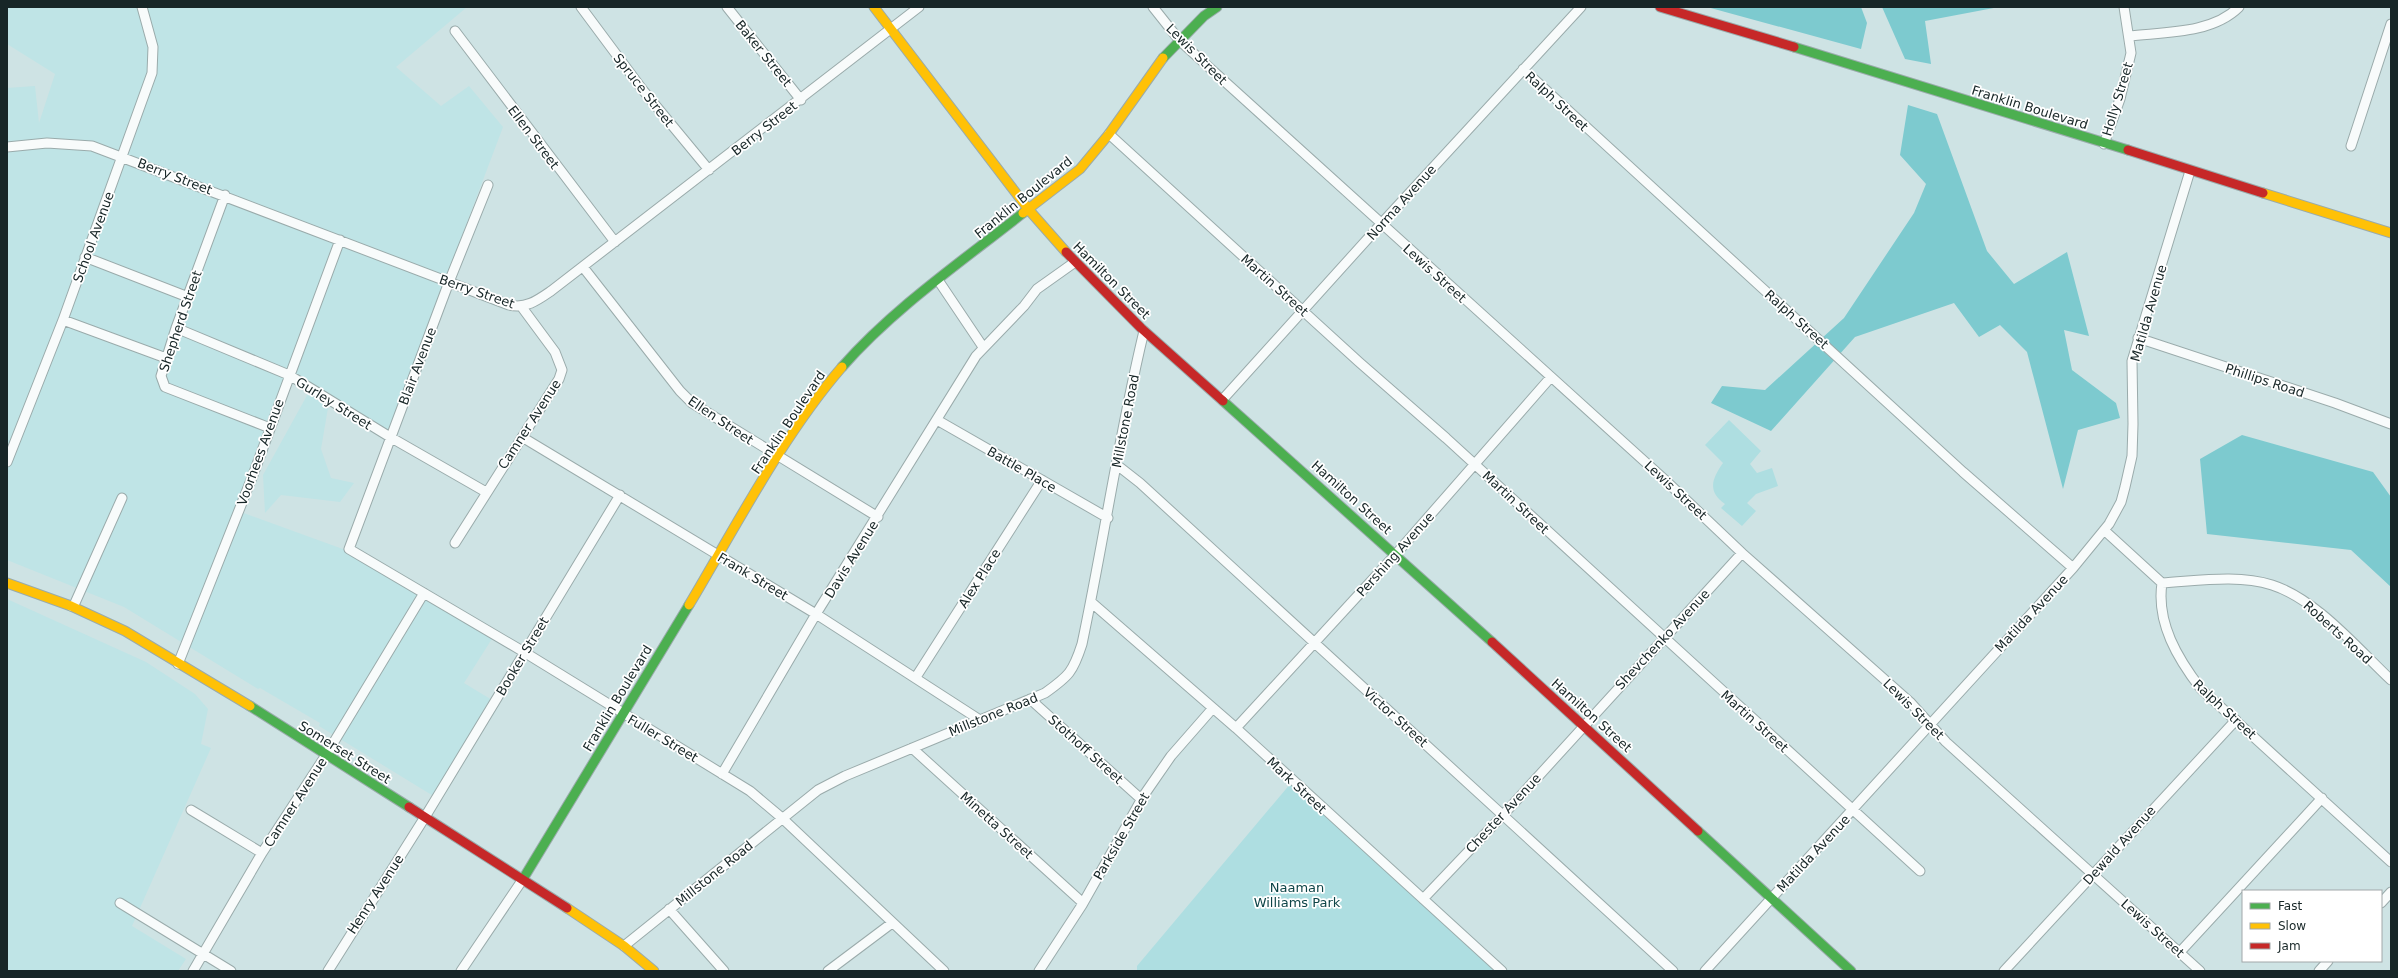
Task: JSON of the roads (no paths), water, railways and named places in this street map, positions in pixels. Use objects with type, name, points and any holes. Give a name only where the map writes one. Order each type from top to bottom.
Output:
[{"type":"street","name":"School Avenue","points":[[7,462],[63,320],[152,73],[152,47],[142,7]]},
{"type":"street","name":"Spruce Street","points":[[581,7],[642,89],[709,170]]},
{"type":"street","name":"Baker Street","points":[[727,7],[801,100]]},
{"type":"street","name":"Hamilton Street","points":[[874,7],[1028,210],[1075,262],[1144,331],[1223,399],[1396,554],[1851,971]]},
{"type":"street","name":"Berry Street","points":[[7,147],[47,143],[76,144],[122,157],[225,195],[509,305],[521,306],[533,303],[583,267],[801,100],[890,28],[919,7]]},
{"type":"street","name":"Lewis Street","points":[[1153,7],[1180,41],[1380,224],[1664,479],[1742,553],[1910,702],[1946,742],[2200,971]]},
{"type":"street","name":"Franklin Boulevard","points":[[523,879],[778,457],[824,388],[865,341],[890,318],[1080,169],[1110,134],[1158,64],[1204,16],[1217,7]]},
{"type":"street","name":"Norma Avenue","points":[[1223,399],[1380,224],[1581,7]]},
{"type":"street","name":"Franklin Boulevard","points":[[1660,7],[1888,75],[2391,234]]},
{"type":"street","name":"Holly Street","points":[[2104,144],[2120,99],[2131,53],[2124,7]]},
{"type":"street","points":[[2129,36],[2194,29],[2217,21],[2239,7]]},
{"type":"street","points":[[2351,146],[2391,24]]},
{"type":"street","name":"Ellen Street","points":[[455,31],[615,242]]},
{"type":"street","name":"Ralph Street","points":[[1522,69],[1963,472],[2073,568]]},
{"type":"street","name":"Martin Street","points":[[1110,134],[1303,311],[1476,465],[1920,871]]},
{"type":"street","name":"Matilda Avenue","points":[[1705,971],[2073,568],[2104,530],[2120,502],[2132,456],[2132,361],[2190,171]]},
{"type":"street","name":"Blair Avenue","points":[[349,549],[449,282],[488,185]]},
{"type":"street","name":"Shepherd Street","points":[[225,195],[176,328],[161,376],[165,387],[270,428]]},
{"type":"street","name":"Voorhees Avenue","points":[[178,664],[270,428],[340,240]]},
{"type":"street","points":[[86,257],[188,297]]},
{"type":"street","name":"Davis Avenue","points":[[722,774],[816,614],[984,347],[1024,306],[1037,289],[1075,262]]},
{"type":"street","name":"Ellen Street","points":[[583,267],[680,391],[708,414],[878,517]]},
{"type":"street","points":[[938,280],[984,347]]},
{"type":"street","name":"Camner Avenue","points":[[455,543],[559,379],[562,370],[555,352],[521,306]]},
{"type":"street","points":[[63,320],[166,358]]},
{"type":"street","name":"Gurley Street","points":[[176,328],[289,375],[390,437],[486,492]]},
{"type":"street","name":"Millstone Road","points":[[624,946],[818,790],[845,776],[1045,693],[1067,678],[1076,663],[1082,644],[1108,518],[1126,409],[1144,331]]},
{"type":"street","name":"Phillips Road","points":[[2138,338],[2335,403],[2391,424]]},
{"type":"street","name":"Pershing Avenue","points":[[1236,728],[1476,465],[1551,377]]},
{"type":"street","name":"Battle Place","points":[[937,420],[1108,518]]},
{"type":"street","name":"Frank Street","points":[[522,437],[816,614],[916,677],[980,720]]},
{"type":"street","name":"Victor Street","points":[[1117,465],[1140,483],[1673,971]]},
{"type":"street","name":"Alex Place","points":[[916,677],[1042,480]]},
{"type":"street","name":"Booker Street","points":[[425,817],[620,495]]},
{"type":"street","points":[[71,606],[75,603],[122,498]]},
{"type":"street","points":[[2104,530],[2162,583]]},
{"type":"street","name":"Fuller Street","points":[[349,549],[524,652],[622,714],[750,791],[782,818],[944,971]]},
{"type":"street","name":"Shevchenko Avenue","points":[[1583,725],[1742,553]]},
{"type":"street","name":"Roberts Road","points":[[2162,583],[2238,580],[2271,585],[2308,602],[2391,680]]},
{"type":"street","name":"Somerset Street","points":[[7,583],[71,606],[125,631],[523,879],[624,946],[654,971]]},
{"type":"street","name":"Ralph Street","points":[[2162,583],[2160,594],[2166,629],[2181,664],[2201,689],[2391,862]]},
{"type":"street","name":"Camner Avenue","points":[[193,971],[262,854],[326,755],[424,594]]},
{"type":"street","name":"Mark Street","points":[[1091,602],[1236,728],[1502,971]]},
{"type":"street","name":"Stothoff Street","points":[[1030,699],[1141,799]]},
{"type":"street","name":"Parkside Street","points":[[1039,971],[1083,903],[1141,799],[1171,756],[1213,708]]},
{"type":"street","name":"Dewald Avenue","points":[[2004,971],[2236,720]]},
{"type":"street","name":"Chester Avenue","points":[[1423,899],[1503,815],[1583,725]]},
{"type":"street","name":"Minetta Street","points":[[912,748],[1083,903]]},
{"type":"street","points":[[2180,952],[2322,798]]},
{"type":"street","points":[[191,810],[262,854]]},
{"type":"street","name":"Henry Avenue","points":[[328,971],[425,817]]},
{"type":"street","points":[[461,971],[523,879]]},
{"type":"street","points":[[2382,902],[2391,892]]},
{"type":"street","points":[[120,903],[204,953],[231,971]]},
{"type":"street","points":[[669,909],[724,971]]},
{"type":"street","points":[[828,971],[892,923]]},
{"type":"street","points":[[2319,971],[2327,962]]},
{"type":"park label","name":"Naaman Williams Park","points":[[1297,894]]}]
